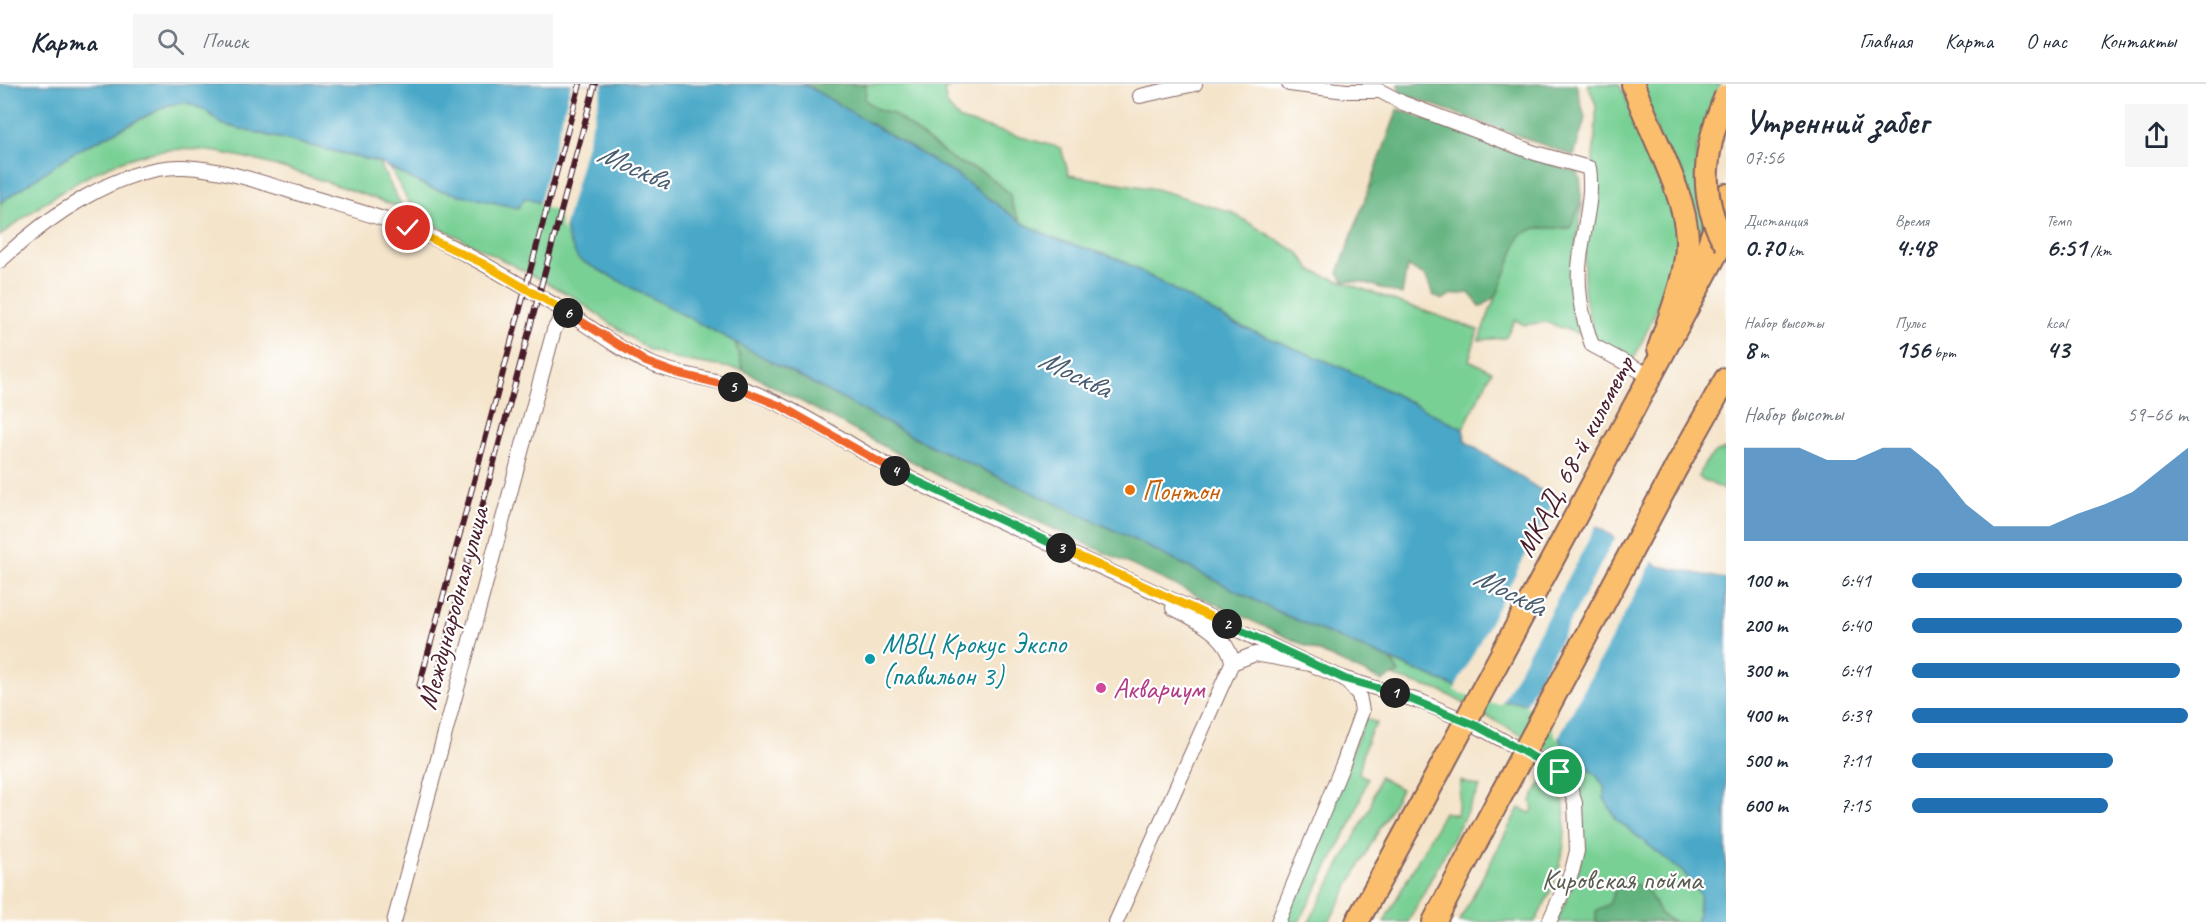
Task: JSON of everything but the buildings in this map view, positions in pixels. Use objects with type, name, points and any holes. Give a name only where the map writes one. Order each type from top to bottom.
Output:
[{"type":"main road","points":[[1627,84],[1636,94],[1668,171],[1685,219],[1687,239],[1679,285],[1650,376]]},
{"type":"main road","points":[[1726,96],[1709,146],[1705,174],[1710,208],[1726,244]]},
{"type":"main road","points":[[1688,306],[1726,195]]},
{"type":"main road","name":"МКАД, 68-й километр","points":[[1357,922],[1726,235]]},
{"type":"main road","points":[[1434,922],[1677,466],[1726,379]]},
{"type":"main road","points":[[1677,466],[1725,401]]},
{"type":"street","points":[[1140,96],[1196,84]]},
{"type":"street","points":[[1289,84],[1346,91],[1380,91],[1403,104],[1513,144],[1589,168],[1592,188],[1579,267],[1578,295],[1585,325],[1592,345],[1650,376]]},
{"type":"street","points":[[0,261],[27,236],[103,189],[144,173],[179,167],[213,169],[408,228],[482,263],[565,310],[646,362],[676,373],[744,389],[781,406],[872,459],[930,489],[1149,587],[1310,664],[1345,679],[1422,702],[1477,726],[1560,772],[1570,788],[1575,803],[1577,851],[1572,872],[1549,922]]},
{"type":"street","name":"Международная улица","points":[[394,922],[554,330],[565,310]]},
{"type":"street","points":[[1116,922],[1232,663],[1228,647],[1222,639],[1159,598],[1149,587]]},
{"type":"street","points":[[1232,663],[1255,654],[1310,664]]},
{"type":"street","points":[[1278,922],[1344,764],[1362,711],[1359,695],[1345,679]]},
{"type":"green space","points":[[801,84],[866,84],[865,100],[877,109],[892,113],[955,161],[984,173],[1009,193],[1013,208],[1021,222],[955,174]]},
{"type":"green space","points":[[866,84],[958,84],[944,90],[947,105],[960,120],[1061,148],[1069,175],[1156,189],[1231,212],[1299,253],[1312,271],[1478,330],[1469,360],[1492,371],[1463,429],[1343,368],[1235,324],[1119,259],[1052,238],[1021,222],[1013,208],[1009,193],[984,173],[955,161],[892,113],[877,109],[865,100]]},
{"type":"green space","points":[[1398,84],[1576,84],[1585,118],[1574,156],[1400,93]]},
{"type":"green space","points":[[1588,84],[1619,84],[1666,182],[1680,228],[1676,267],[1635,357],[1629,359],[1594,341],[1584,292],[1596,122],[1596,105]]},
{"type":"green space","points":[[1640,84],[1720,84],[1697,148],[1696,185],[1704,222],[1695,244]]},
{"type":"green space","points":[[185,102],[205,110],[221,124],[378,162],[403,208],[255,160],[224,153],[169,150],[123,161],[79,181],[38,207],[0,236],[0,203],[73,153],[168,105]]},
{"type":"green space","points":[[1398,109],[1537,160],[1578,172],[1581,194],[1579,207],[1570,228],[1536,228],[1520,235],[1497,295],[1481,307],[1469,293],[1450,295],[1442,300],[1433,295],[1426,277],[1407,266],[1402,295],[1363,282],[1344,281],[1338,273]]},
{"type":"green space","points":[[390,168],[430,188],[518,208],[525,198],[560,209],[578,259],[735,342],[743,370],[675,359],[647,349],[570,295],[416,215]]},
{"type":"green space","points":[[1583,201],[1573,260],[1570,307],[1580,334],[1545,322],[1525,325],[1515,320],[1505,338],[1479,340],[1519,235],[1536,228],[1570,228]]},
{"type":"green space","points":[[735,342],[923,442],[1118,532],[1287,616],[1391,660],[1399,673],[1382,681],[939,476],[743,370]]},
{"type":"green space","points":[[1726,449],[1726,491],[1698,477],[1708,459]]},
{"type":"green space","name":"Кировская пойма","points":[[1391,660],[1487,700],[1526,703],[1549,712],[1583,764],[1596,775],[1604,786],[1604,798],[1617,820],[1685,874],[1700,894],[1697,922],[1556,922],[1575,879],[1582,854],[1583,825],[1579,790],[1570,762],[1443,692],[1392,676],[1399,673]]},
{"type":"green space","points":[[1365,718],[1377,723],[1363,754],[1359,774],[1368,778],[1352,821],[1299,922],[1285,922]]},
{"type":"green space","points":[[1548,770],[1559,782],[1562,792],[1565,838],[1555,881],[1535,922],[1459,922],[1519,808],[1530,813],[1533,810],[1531,801]]},
{"type":"green space","points":[[1379,777],[1401,789],[1329,922],[1309,922],[1370,808]]},
{"type":"green space","points":[[1461,781],[1480,787],[1408,922],[1384,922],[1444,812],[1457,815]]},
{"type":"green space","points":[[1620,878],[1647,889],[1660,914],[1674,922],[1596,922],[1596,911],[1609,904]]},
{"type":"water","name":"Москва","points":[[0,84],[801,84],[811,88],[955,174],[1021,222],[1052,238],[1119,259],[1235,324],[1343,368],[1463,429],[1466,442],[1658,566],[1726,579],[1726,922],[1697,922],[1700,894],[1685,874],[1617,820],[1604,798],[1604,786],[1596,775],[1564,751],[1549,712],[1526,703],[1487,700],[1287,616],[1118,532],[923,442],[578,259],[568,239],[560,209],[525,198],[518,208],[430,188],[378,162],[221,124],[205,110],[185,102],[168,105],[73,153],[0,203]]},
{"type":"pier","points":[[571,84],[603,84],[563,233],[557,211],[539,205]]},
{"type":"pier","points":[[1557,496],[1598,522],[1501,704],[1487,703],[1454,690]]},
{"type":"pier","points":[[1617,534],[1654,559],[1557,740],[1547,714],[1525,706]]},
{"type":"railway","points":[[419,687],[580,84]]},
{"type":"railway","points":[[433,691],[595,84]]},
{"type":"place","name":"Понтон","points":[[1130,490]]},
{"type":"place","name":"МВЦ Крокус Экспо (павильон 3)","points":[[870,659]]},
{"type":"place","name":"Аквариум","points":[[1101,688]]},
{"type":"route","points":[[408,228],[440,241],[482,263],[565,310],[646,362],[676,373],[744,389],[781,406],[872,459],[930,489],[1187,604],[1310,664],[1345,679],[1422,702],[1477,726],[1547,762],[1560,772]]}]
